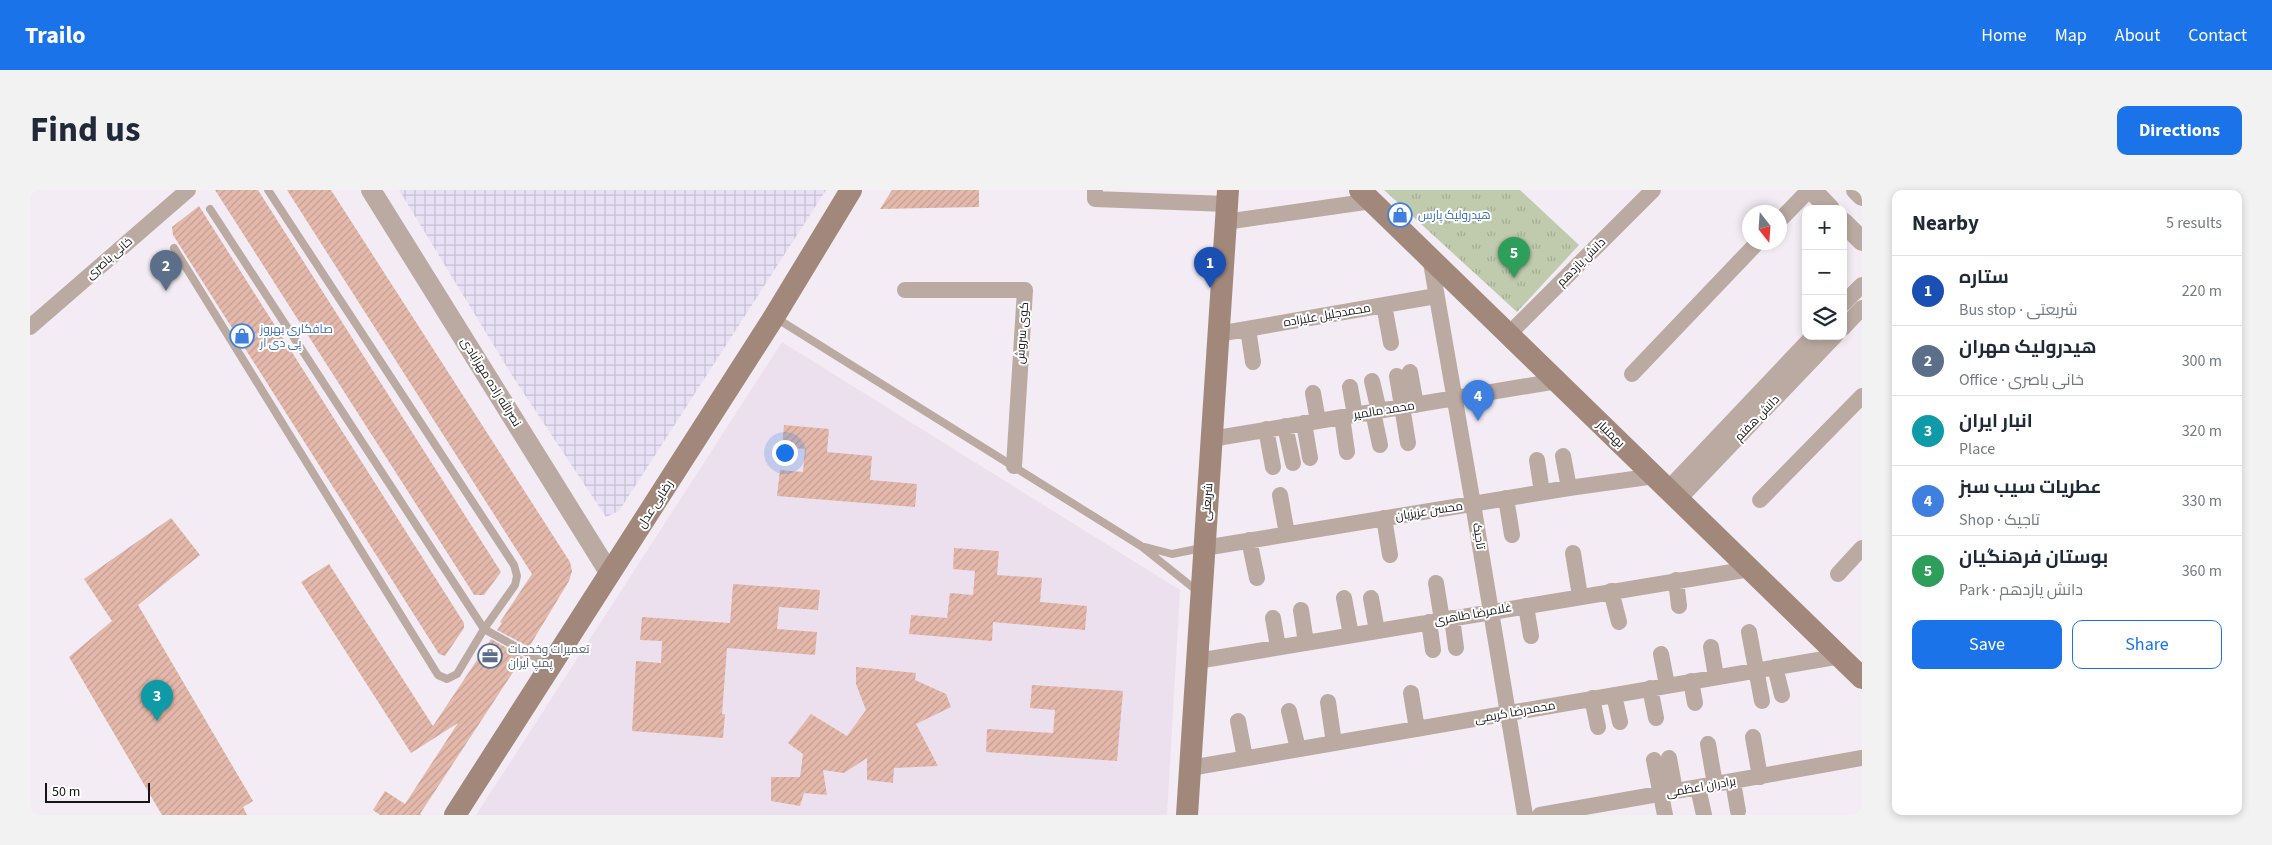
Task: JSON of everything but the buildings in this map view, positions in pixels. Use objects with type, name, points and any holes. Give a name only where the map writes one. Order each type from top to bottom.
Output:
[{"type":"main road","name":"رضایی عدل","points":[[456,815],[774,317],[851,190]]},
{"type":"main road","name":"بهمنیار","points":[[1364,193],[1862,678]]},
{"type":"main road","name":"شریعتی","points":[[1187,815],[1194,767],[1201,660],[1200,596],[1208,547],[1231,213]]},
{"type":"street","name":"خانی باصری","points":[[30,327],[188,190]]},
{"type":"street","name":"نصرالله زاده مهرآبادی","points":[[371,190],[610,574]]},
{"type":"street","points":[[1095,190],[1095,199],[1231,213],[1364,193]]},
{"type":"street","name":"دانش یازدهم","points":[[1509,334],[1652,190]]},
{"type":"street","points":[[1787,213],[1810,190],[1826,205]]},
{"type":"street","points":[[1856,190],[1862,196]]},
{"type":"street","points":[[1847,226],[1862,241]]},
{"type":"street","points":[[1632,374],[1750,250]]},
{"type":"street","name":"تاجیک","points":[[1430,258],[1474,504],[1525,815]]},
{"type":"street","points":[[1847,300],[1862,285]]},
{"type":"street","name":"کوی سروش","points":[[905,290],[1025,290],[1014,466]]},
{"type":"street","name":"محمدجلیل علیزاده","points":[[1223,333],[1436,296]]},
{"type":"street","points":[[1384,305],[1391,343]]},
{"type":"street","points":[[1847,324],[1862,308]]},
{"type":"street","points":[[1248,329],[1253,362]]},
{"type":"street","name":"دانش هفتم","points":[[1667,488],[1809,340]]},
{"type":"street","name":"دانش هفتم","points":[[1667,488],[1831,340]]},
{"type":"street","points":[[1403,374],[1409,406],[1408,443]]},
{"type":"street","points":[[1372,381],[1380,445]]},
{"type":"street","name":"محمد مالمیر","points":[[1216,438],[1557,381]]},
{"type":"street","points":[[1348,452],[1350,387]]},
{"type":"street","points":[[1310,458],[1313,393]]},
{"type":"street","points":[[1760,500],[1862,396]]},
{"type":"street","points":[[1285,426],[1293,463]]},
{"type":"street","points":[[1266,429],[1273,467]]},
{"type":"street","points":[[1563,456],[1569,488]]},
{"type":"street","points":[[1537,460],[1542,492]]},
{"type":"street","name":"محسن عزیزیان","points":[[1208,547],[1569,488],[1667,488]]},
{"type":"street","points":[[1280,495],[1287,534]]},
{"type":"street","points":[[1506,498],[1512,535]]},
{"type":"street","points":[[1384,518],[1390,555]]},
{"type":"street","points":[[1250,540],[1257,578]]},
{"type":"street","points":[[1838,574],[1862,548]]},
{"type":"street","points":[[1573,553],[1580,596]]},
{"type":"street","name":"غلامرضا طاهری","points":[[1201,660],[1750,569]]},
{"type":"street","points":[[1676,580],[1679,606]]},
{"type":"street","points":[[1436,583],[1441,620],[1456,648]]},
{"type":"street","points":[[1611,591],[1619,622]]},
{"type":"street","points":[[1344,598],[1351,635]]},
{"type":"street","points":[[1371,598],[1377,631]]},
{"type":"street","points":[[1526,606],[1531,636]]},
{"type":"street","points":[[1305,610],[1310,642]]},
{"type":"street","points":[[1272,618],[1278,647]]},
{"type":"street","points":[[1433,650],[1441,620]]},
{"type":"street","points":[[1748,632],[1762,702]]},
{"type":"street","points":[[1711,647],[1716,677]]},
{"type":"street","points":[[1661,654],[1667,686]]},
{"type":"street","name":"محمدرضا کریمی","points":[[1194,767],[1841,656]]},
{"type":"street","points":[[1776,667],[1782,695]]},
{"type":"street","points":[[1691,681],[1695,703]]},
{"type":"street","points":[[1650,688],[1656,718]]},
{"type":"street","points":[[1411,693],[1416,729]]},
{"type":"street","points":[[1614,695],[1620,722]]},
{"type":"street","points":[[1592,698],[1598,727]]},
{"type":"street","points":[[1328,702],[1334,743]]},
{"type":"street","points":[[1289,711],[1298,749]]},
{"type":"street","points":[[1238,721],[1245,758]]},
{"type":"street","points":[[1754,737],[1760,777]]},
{"type":"street","points":[[1708,744],[1716,784]]},
{"type":"street","name":"برادران اعظمی","points":[[1540,815],[1581,812],[1668,793],[1862,758]]},
{"type":"street","points":[[1661,759],[1668,793],[1665,815]]},
{"type":"street","points":[[1733,782],[1738,811]]},
{"type":"street","points":[[1698,788],[1704,815]]},
{"type":"lane","points":[[174,248],[438,675],[447,679],[457,674],[484,629],[515,585],[517,576],[514,565],[268,190]]},
{"type":"lane","points":[[210,209],[484,629],[551,666]]},
{"type":"lane","points":[[1223,333],[1231,277]]},
{"type":"lane","points":[[774,317],[1141,546],[1193,586],[1200,596]]},
{"type":"lane","points":[[1141,546],[1172,554],[1208,547],[1201,660]]},
{"type":"lane","points":[[1194,767],[1194,815]]},
{"type":"shaded area","points":[[399,190],[826,190],[619,511],[606,517],[513,377]]},
{"type":"shaded area","points":[[782,342],[1180,590],[1167,815],[476,815]]},
{"type":"green space","points":[[1384,190],[1520,190],[1579,245],[1517,312]]},
{"type":"place","name":"هیدرولیک پارس","points":[[1400,215]]},
{"type":"place","name":"بوستان فرهنگیان","points":[[1514,278]]},
{"type":"place","name":"ستاره","points":[[1210,288]]},
{"type":"place","name":"هیدرولیک مهران","points":[[166,291]]},
{"type":"place","name":"صافکاری بهروز پی دی ار","points":[[242,336]]},
{"type":"place","name":"عطریات سیب سبز","points":[[1478,421]]},
{"type":"place","name":"تعمیرات وخدمات پمپ ایران","points":[[490,656]]},
{"type":"place","name":"انبار ایران","points":[[157,721]]}]
